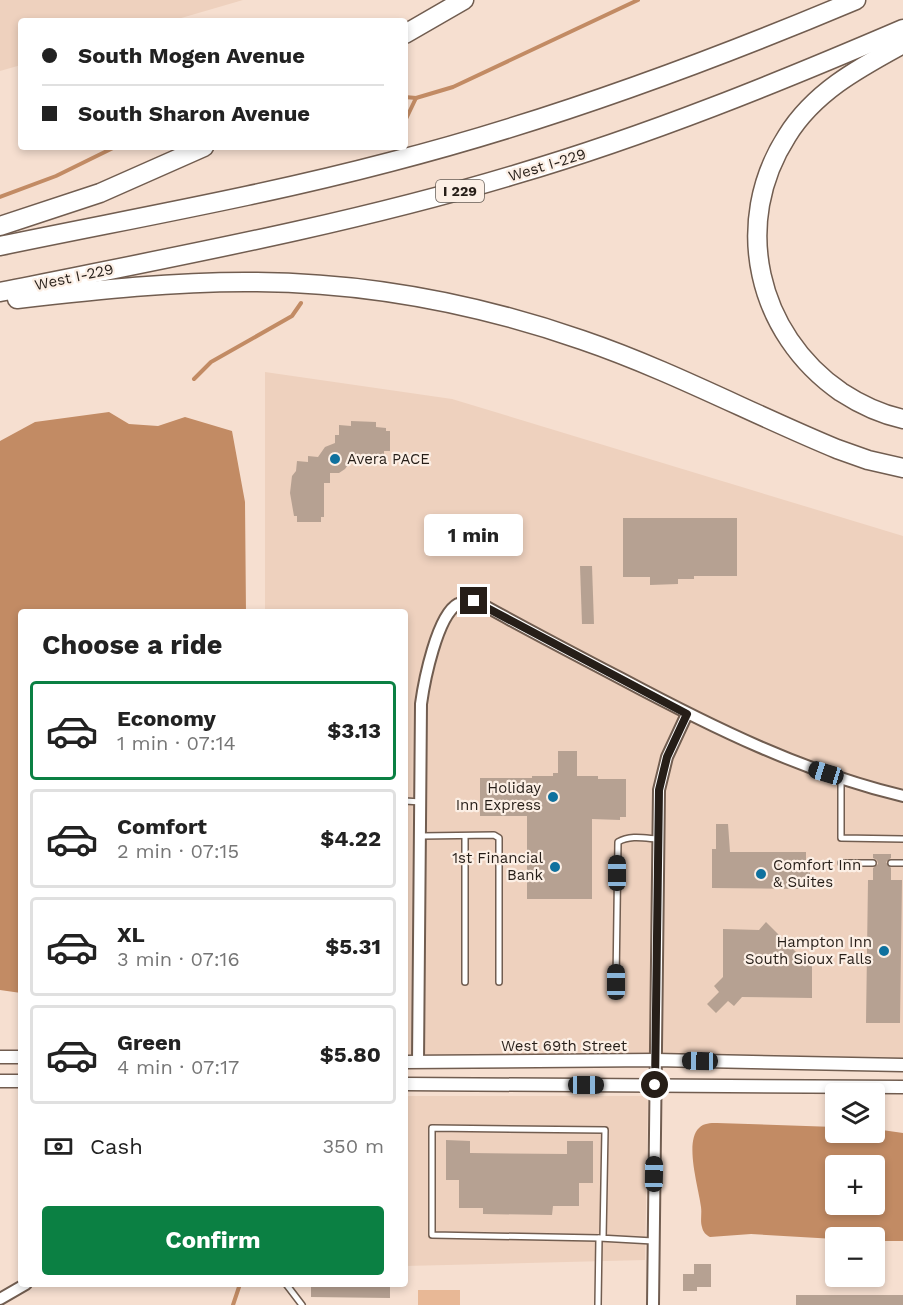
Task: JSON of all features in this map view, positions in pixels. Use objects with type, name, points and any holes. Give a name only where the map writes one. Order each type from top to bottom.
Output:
[{"type":"highway","points":[[408,32],[464,0]]},
{"type":"highway","points":[[0,246],[278,189],[452,145],[568,110],[669,75],[856,0]]},
{"type":"highway","name":"West I-229","points":[[0,292],[335,223],[507,177],[600,148],[723,104],[903,29]]},
{"type":"highway","points":[[903,45],[865,64],[833,85],[807,110],[786,136],[768,171],[759,207],[757,246],[763,284],[776,321],[798,353],[825,380],[858,403],[887,416],[903,419]]},
{"type":"highway","points":[[0,226],[100,193],[197,150]]},
{"type":"highway","points":[[0,301],[141,286],[256,282],[348,287],[449,303],[515,318],[602,347],[660,370],[837,449],[868,460],[903,468]]},
{"type":"street","points":[[418,1062],[421,704],[426,670],[437,638],[450,610],[456,604],[474,601],[687,714],[752,745],[811,769],[903,796]]},
{"type":"street","points":[[653,1305],[654,1060],[659,790],[663,768],[687,714]]},
{"type":"street","points":[[0,1057],[18,1057]]},
{"type":"street","name":"West 69th Street","points":[[408,1062],[654,1060],[903,1065]]},
{"type":"street","points":[[0,1081],[18,1081]]},
{"type":"street","points":[[408,1084],[903,1087]]},
{"type":"street","points":[[0,1299],[21,1287]]},
{"type":"lane","points":[[841,778],[841,838],[903,839]]},
{"type":"lane","points":[[408,801],[421,802]]},
{"type":"lane","points":[[421,836],[494,835],[500,838],[500,982]]},
{"type":"lane","points":[[465,836],[465,982]]},
{"type":"lane","points":[[616,982],[618,842],[633,837],[657,839]]},
{"type":"lane","points":[[841,863],[873,863]]},
{"type":"lane","points":[[891,863],[903,863]]},
{"type":"lane","points":[[598,1305],[601,1238],[605,1130],[432,1128],[432,1235],[601,1238],[653,1241]]},
{"type":"lane","points":[[288,1287],[302,1305]]},
{"type":"shaded area","points":[[0,0],[243,0],[181,18],[18,18],[18,66],[0,71]]},
{"type":"shaded area","points":[[265,372],[452,399],[903,536],[903,1059],[408,1057],[408,609],[265,609]]},
{"type":"shaded area","points":[[109,412],[129,424],[158,426],[185,417],[232,431],[245,502],[246,609],[18,609],[18,993],[0,990],[0,441],[35,422]]},
{"type":"shaded area","points":[[408,1096],[648,1096],[645,1260],[408,1266]]},
{"type":"shaded area","points":[[705,1124],[825,1127],[825,1143],[885,1143],[885,1130],[903,1133],[903,1241],[885,1241],[885,1227],[825,1227],[825,1238],[751,1234],[710,1237],[701,1225],[701,1207],[693,1154],[695,1135]]},
{"type":"shaded area","points":[[418,1290],[460,1290],[460,1305],[418,1305]]},
{"type":"building","points":[[351,421],[376,422],[376,427],[390,431],[390,451],[384,451],[384,455],[357,454],[357,460],[352,459],[345,469],[339,473],[330,473],[330,483],[324,483],[324,517],[321,517],[321,522],[297,522],[290,493],[297,461],[308,462],[308,456],[318,457],[325,447],[335,443],[335,435],[339,435],[339,425],[351,426]]},
{"type":"building","points":[[623,518],[737,518],[737,576],[694,576],[694,579],[678,579],[678,584],[650,585],[650,577],[623,577]]},
{"type":"building","points":[[580,566],[592,566],[594,624],[582,624]]},
{"type":"building","points":[[558,751],[577,751],[577,776],[626,779],[626,817],[620,817],[620,820],[592,819],[592,899],[527,899],[527,816],[480,816],[480,778],[553,776],[553,773],[558,773]]},
{"type":"building","name":"Comfort Inn & Suites","points":[[716,824],[728,824],[730,852],[806,852],[806,867],[810,867],[810,881],[806,881],[806,889],[712,888],[712,849],[716,849]]},
{"type":"building","name":"Hampton Inn South Sioux Falls","points":[[873,854],[891,854],[891,858],[886,862],[891,868],[891,880],[902,880],[900,1023],[866,1023],[868,880],[873,880],[873,868],[878,864]]},
{"type":"building","points":[[766,922],[803,959],[812,959],[812,998],[742,997],[734,1006],[728,1001],[716,1013],[707,1004],[719,992],[714,986],[723,977],[723,929],[759,930]]},
{"type":"building","points":[[446,1140],[470,1141],[470,1153],[567,1154],[567,1141],[593,1141],[593,1183],[579,1183],[579,1206],[553,1206],[552,1215],[483,1214],[483,1208],[459,1208],[459,1180],[446,1180]]},
{"type":"building","points":[[694,1264],[711,1264],[711,1287],[697,1287],[697,1291],[683,1291],[683,1274],[694,1274]]},
{"type":"building","points":[[311,1287],[390,1287],[390,1298],[311,1297]]},
{"type":"building","points":[[796,1295],[903,1295],[903,1305],[796,1305]]},
{"type":"waterway","points":[[408,97],[416,98],[453,87],[638,0]]},
{"type":"waterway","points":[[408,115],[416,98]]},
{"type":"waterway","points":[[0,197],[56,176],[109,150]]},
{"type":"waterway","points":[[194,379],[211,362],[292,316],[301,303]]},
{"type":"waterway","points":[[233,1305],[239,1287]]},
{"type":"place","name":"Avera PACE","points":[[335,459]]},
{"type":"place","name":"Holiday Inn Express","points":[[553,797]]},
{"type":"place","name":"1st Financial Bank","points":[[555,867]]},
{"type":"place","name":"Comfort Inn & Suites","points":[[761,874]]},
{"type":"place","name":"Hampton Inn South Sioux Falls","points":[[884,951]]},
{"type":"route","points":[[474,601],[687,714],[667,757],[659,790],[655,1085]]}]
